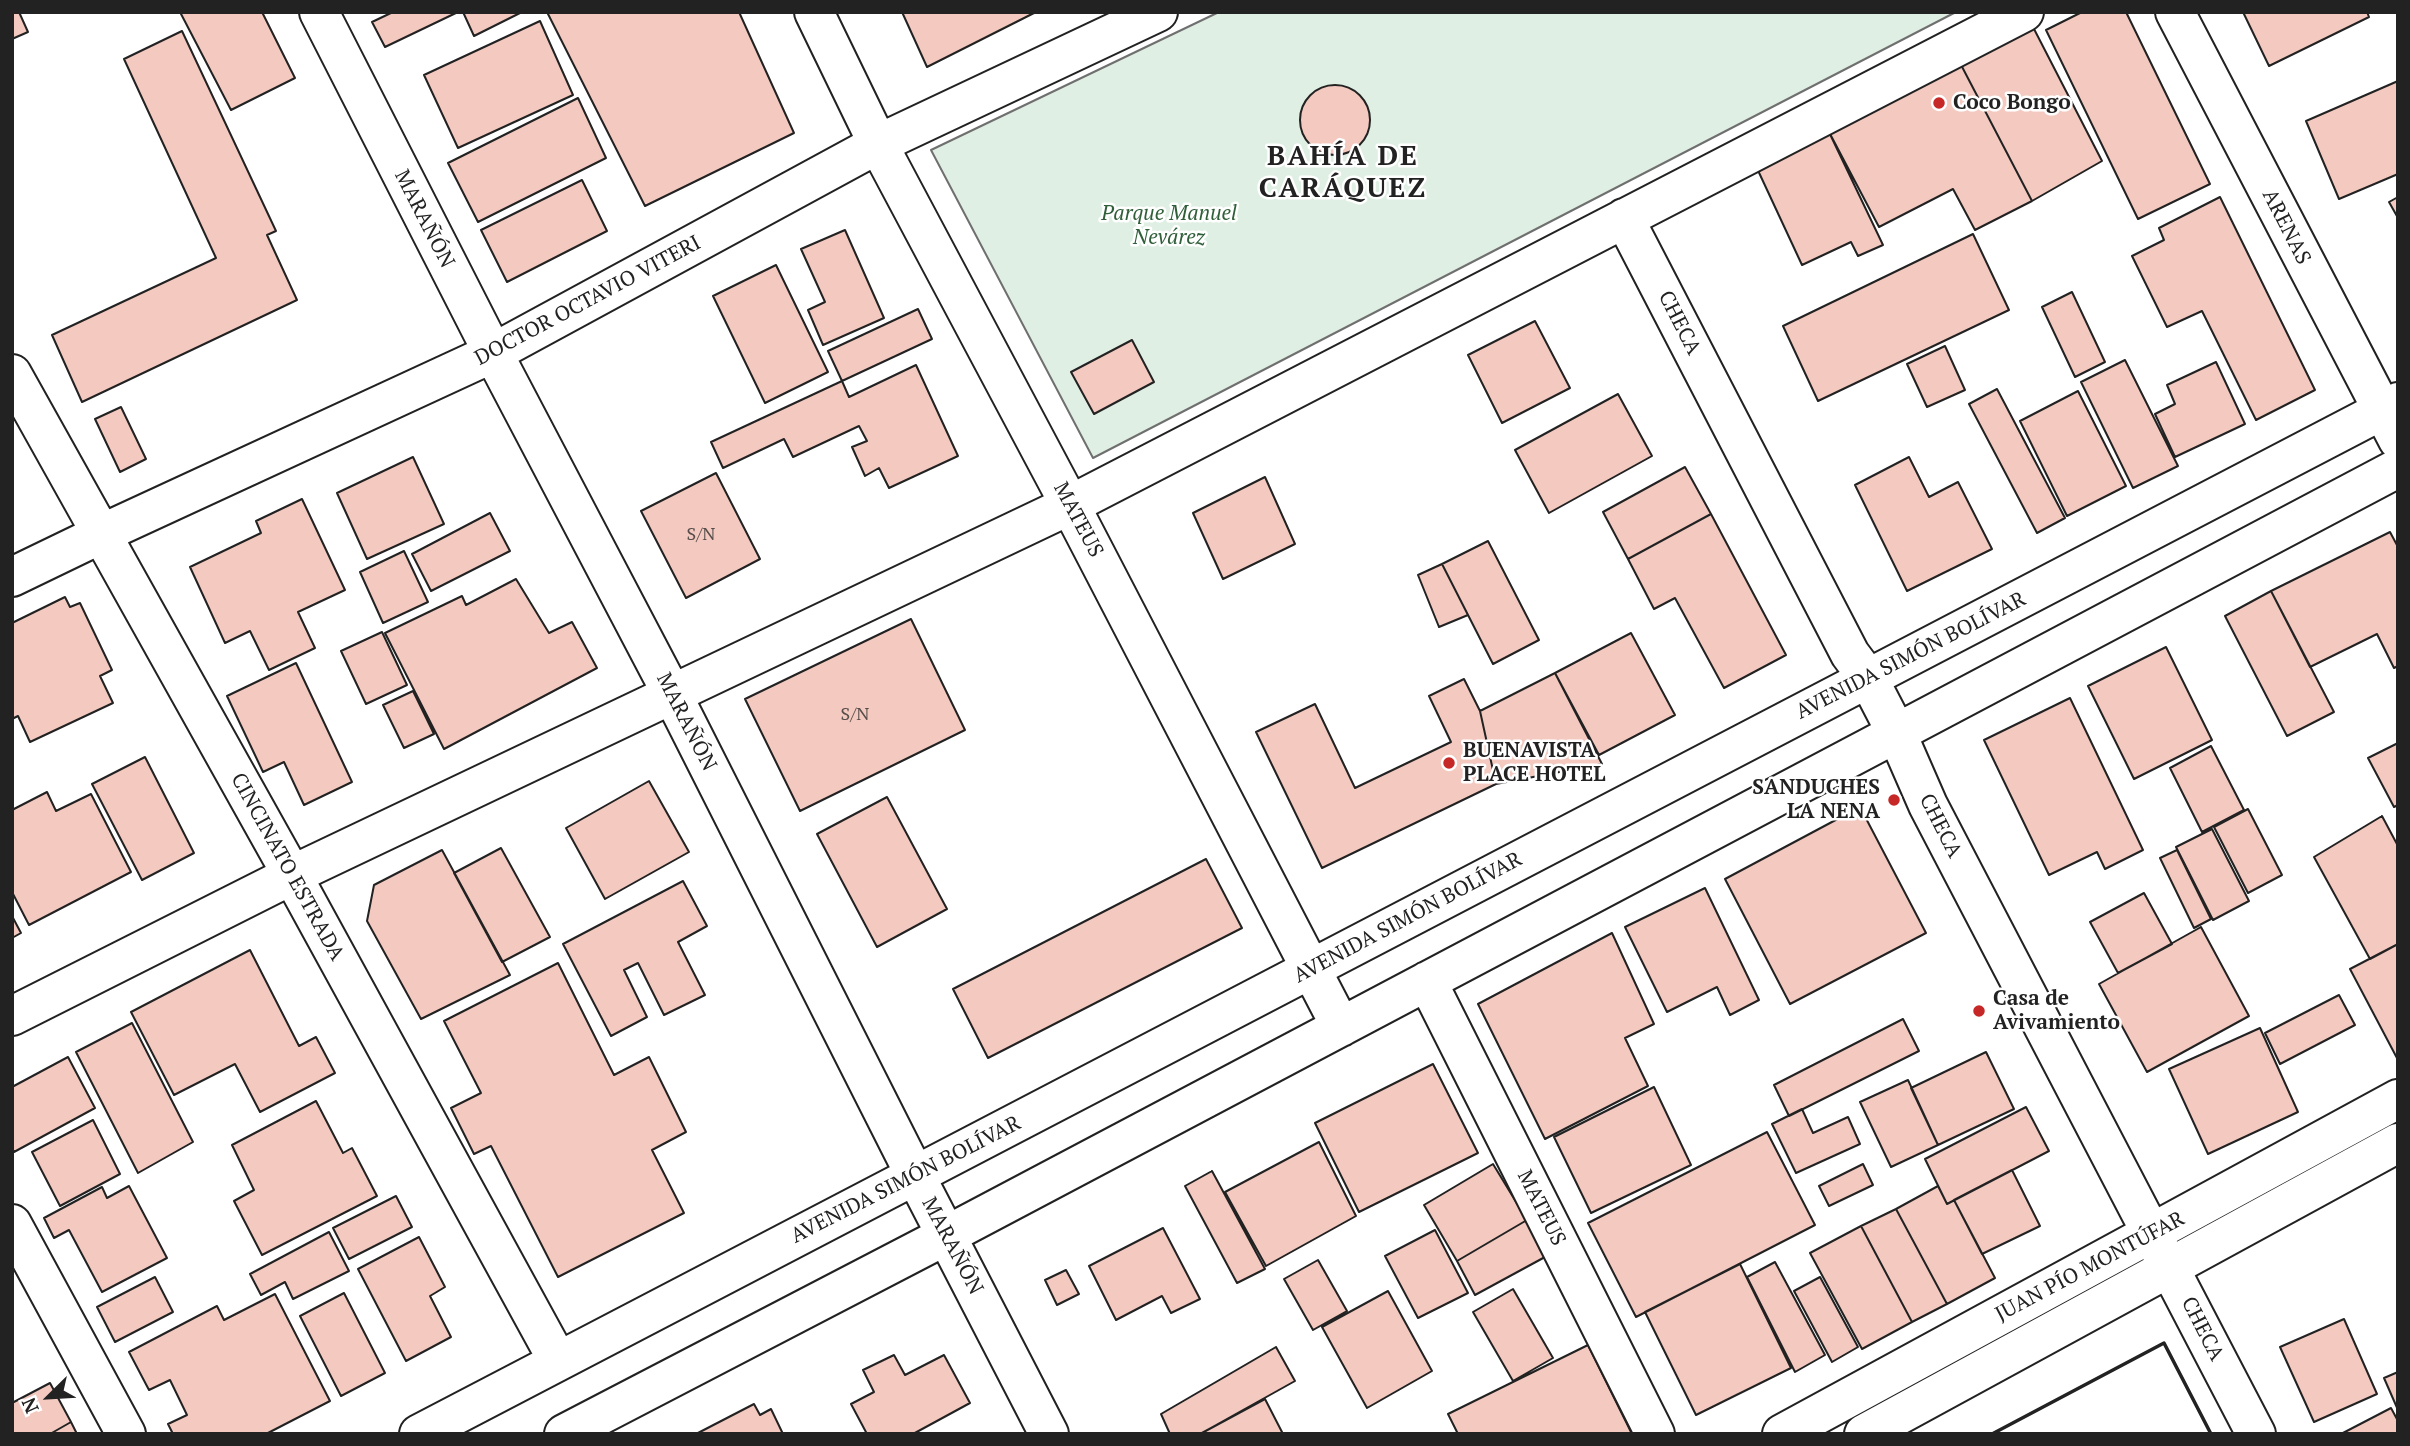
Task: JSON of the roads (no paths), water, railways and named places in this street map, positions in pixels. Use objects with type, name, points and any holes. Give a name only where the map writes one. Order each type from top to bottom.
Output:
[{"type":"street","name":"MARAÑÓN","points":[[319,12],[493,354],[672,694],[1049,1434]]},
{"type":"street","name":"MATEUS","points":[[814,12],[878,144],[1070,505],[1340,1027]]},
{"type":"street","name":"DOCTOR OCTAVIO VITERI","points":[[12,577],[493,354],[878,144],[1158,12]]},
{"type":"street","points":[[12,1016],[292,875],[1070,505],[2024,12]]},
{"type":"street","name":"ARENAS","points":[[2175,12],[2393,418]]},
{"type":"street","name":"CHECA","points":[[1624,218],[1850,654],[1868,678],[1897,734],[1928,805],[2256,1434]]},
{"type":"street","name":"CINCINATO ESTRADA","points":[[12,374],[292,875],[558,1361]]},
{"type":"street","name":"AVENIDA SIMÓN BOLÍVAR","points":[[419,1434],[1868,678],[2393,418]]},
{"type":"street","points":[[583,1429],[2398,468]]},
{"type":"street","name":"MATEUS","points":[[1427,981],[1655,1434]]},
{"type":"street","name":"JUAN PÍO MONTÚFAR","points":[[1782,1434],[2398,1099]]},
{"type":"street","name":"JUAN PÍO MONTÚFAR","points":[[1864,1434],[2398,1143]]},
{"type":"street","points":[[12,1224],[125,1434]]},
{"type":"place","name":"Coco Bongo","points":[[1939,103]]},
{"type":"place","name":"BUENAVISTA PLACE HOTEL","points":[[1449,763]]},
{"type":"place","name":"SANDUCHES LA NENA","points":[[1894,800]]},
{"type":"place","name":"Casa de Avivamiento","points":[[1979,1011]]},
{"type":"district","name":"BAHÍA DE CARÁQUEZ","points":[[1343,173]]},
{"type":"park label","name":"Parque Manuel Nevárez","points":[[1169,226]]}]
